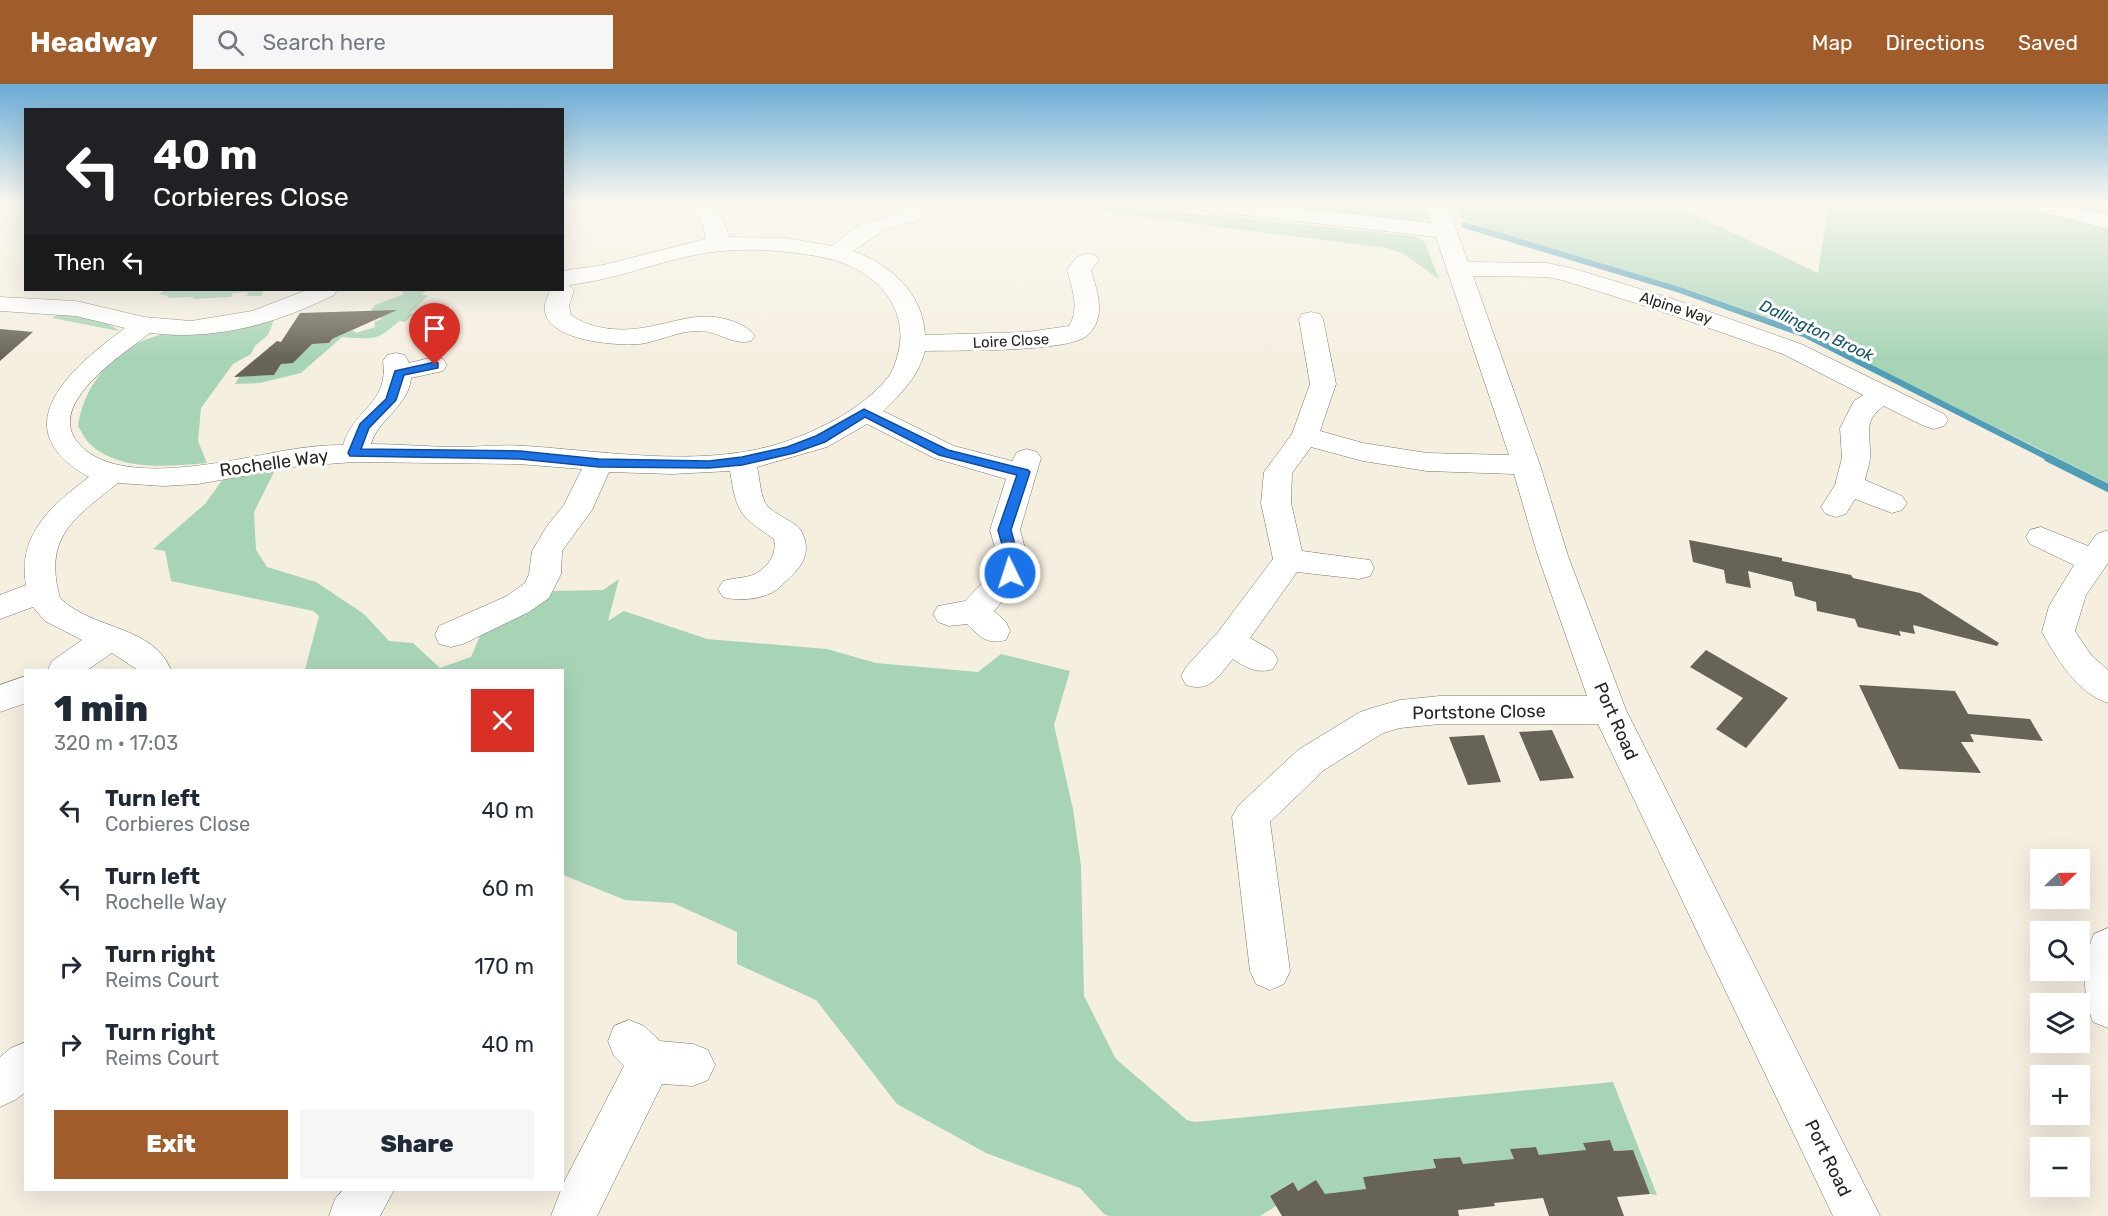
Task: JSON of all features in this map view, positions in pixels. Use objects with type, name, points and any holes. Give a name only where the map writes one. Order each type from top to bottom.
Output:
[{"type":"street","name":"Rochelle Way","points":[[564,283],[668,254]]},
{"type":"street","name":"Rochelle Way","points":[[145,325],[96,362],[79,379],[66,396],[59,411],[58,433],[75,458],[92,467],[112,473],[158,477],[185,476],[291,458],[354,453],[520,455],[599,463],[709,465],[781,453],[820,439],[878,402],[901,379],[909,364],[913,343],[912,322],[907,304],[896,288],[858,261],[839,254]]},
{"type":"street","name":"Port Road","points":[[1453,254],[1526,465],[1553,556],[1609,710],[1857,1216]]},
{"type":"street","name":"Loire Close","points":[[913,343],[970,343],[1066,337],[1077,331],[1086,317],[1088,303],[1074,265]]},
{"type":"street","name":"Alpine Way","points":[[1458,269],[1547,270],[1568,274],[1706,318],[1792,349],[1934,420]]},
{"type":"street","points":[[0,304],[89,310],[145,325],[181,327],[222,325],[259,318],[283,310],[322,291]]},
{"type":"street","points":[[561,291],[556,311],[560,320],[567,326],[582,331],[639,337],[703,323],[729,328],[744,339]]},
{"type":"street","points":[[1198,676],[1230,641],[1289,560],[1276,503],[1278,472],[1305,436],[1323,384],[1311,319]]},
{"type":"street","points":[[354,453],[364,427],[391,400],[397,386],[397,367],[435,365]]},
{"type":"street","points":[[1882,395],[1864,407],[1854,428],[1856,459],[1843,496],[1892,503]]},
{"type":"street","points":[[864,412],[944,452],[999,468],[1025,465],[1005,530],[1011,552],[1010,573],[972,619]]},
{"type":"street","points":[[1305,436],[1364,452],[1427,462],[1526,465]]},
{"type":"street","points":[[742,461],[749,499],[756,513],[788,534],[791,547],[789,560],[758,591]]},
{"type":"street","points":[[444,640],[518,604],[538,590],[545,573],[548,551],[558,533],[577,510],[599,463]]},
{"type":"street","points":[[112,473],[65,512],[49,533],[40,553],[39,572],[43,591],[47,604],[57,614],[130,646],[143,655],[154,669]]},
{"type":"street","points":[[2041,537],[2101,551],[2061,611],[2058,632],[2079,664],[2108,690]]},
{"type":"street","points":[[1289,560],[1359,567]]},
{"type":"street","points":[[0,607],[43,591]]},
{"type":"street","points":[[65,669],[108,638]]},
{"type":"street","points":[[1230,641],[1261,660]]},
{"type":"street","points":[[0,699],[24,690]]},
{"type":"street","name":"Portstone Close","points":[[1270,971],[1251,817],[1311,760],[1372,722],[1400,714],[1440,710],[1609,710]]},
{"type":"street","points":[[2108,947],[2105,980],[2108,1008]]},
{"type":"street","points":[[573,1216],[640,1051],[693,1065]]},
{"type":"street","points":[[0,1085],[24,1065]]},
{"type":"street","points":[[352,1216],[370,1191]]},
{"type":"green space","points":[[1404,254],[1429,254],[1439,279]]},
{"type":"green space","points":[[1570,254],[1777,254],[1818,273],[1821,254],[2108,254],[2108,483],[1794,327],[1684,288]]},
{"type":"green space","points":[[164,291],[264,291],[261,296],[247,296],[248,292],[233,293],[231,297],[192,299],[194,297],[167,298],[169,296],[159,294]]},
{"type":"green space","points":[[401,291],[426,291],[422,294],[428,296],[410,313],[413,314],[405,322],[399,321],[385,333],[373,338],[342,337],[301,373],[260,383],[235,384],[241,374],[247,376],[274,375],[281,364],[294,362],[301,345],[329,343],[332,339],[353,330],[356,333],[375,327],[374,322],[382,319],[371,310],[375,305],[404,294]]},
{"type":"green space","points":[[58,314],[99,321],[119,331],[52,318]]},
{"type":"green space","points":[[274,320],[268,335],[255,346],[251,354],[233,364],[201,408],[198,441],[207,463],[162,466],[117,460],[91,445],[78,426],[81,410],[95,381],[105,368],[130,347],[160,335],[223,332]]},
{"type":"green space","points":[[275,470],[254,512],[256,550],[267,567],[316,582],[364,614],[389,641],[413,643],[440,668],[471,657],[482,631],[529,612],[553,591],[603,590],[619,579],[608,621],[624,611],[707,639],[827,649],[876,663],[978,672],[1001,654],[1070,671],[1054,725],[1073,809],[1081,866],[1084,996],[1116,1059],[1187,1120],[1195,1122],[1613,1082],[1657,1195],[1650,1194],[1633,1150],[1614,1151],[1610,1140],[1584,1143],[1587,1154],[1539,1155],[1536,1147],[1511,1149],[1514,1159],[1463,1166],[1460,1157],[1433,1159],[1436,1168],[1416,1170],[1429,1214],[1389,1174],[1363,1177],[1366,1189],[1340,1216],[1316,1181],[1298,1191],[1292,1182],[1270,1196],[1276,1206],[1260,1216],[1109,1216],[1104,1214],[1080,1188],[986,1153],[897,1104],[816,1000],[737,964],[737,932],[673,903],[625,900],[564,875],[564,669],[305,669],[319,616],[313,611],[171,581],[165,551],[153,549],[205,504],[223,479]]},
{"type":"building","points":[[397,310],[332,339],[329,343],[312,344],[293,363],[281,364],[274,375],[234,377],[277,341],[281,342],[300,313]]},
{"type":"building","points":[[0,329],[33,332],[0,361]]},
{"type":"building","points":[[1689,540],[1782,558],[1782,561],[1851,575],[1853,578],[1920,593],[1999,643],[1997,646],[1913,625],[1915,634],[1899,631],[1901,636],[1858,627],[1855,619],[1817,611],[1816,602],[1795,596],[1792,582],[1748,571],[1751,588],[1726,583],[1724,570],[1693,562]]},
{"type":"building","points":[[1706,650],[1788,698],[1746,748],[1716,729],[1743,698],[1690,667]]},
{"type":"building","points":[[1859,685],[1955,691],[1968,714],[2030,719],[2043,741],[1970,734],[1974,742],[1961,742],[1981,773],[1899,769]]},
{"type":"building","points":[[1552,730],[1574,778],[1540,781],[1519,732]]},
{"type":"building","points":[[1484,735],[1501,782],[1468,785],[1449,737]]},
{"type":"building","points":[[1610,1140],[1614,1151],[1633,1150],[1650,1194],[1617,1197],[1624,1216],[1549,1216],[1543,1198],[1494,1203],[1495,1206],[1458,1210],[1459,1216],[1282,1216],[1270,1196],[1293,1182],[1298,1191],[1316,1180],[1325,1194],[1366,1189],[1363,1177],[1436,1168],[1433,1159],[1460,1157],[1463,1164],[1514,1159],[1510,1149],[1536,1147],[1539,1155],[1586,1150],[1583,1143]]},
{"type":"waterway","name":"Dallington Brook","points":[[1560,254],[1680,290],[1806,335],[2051,459]]},
{"type":"waterway","name":"Dallington Brook","points":[[2048,458],[2108,488]]},
{"type":"route","points":[[435,365],[399,373],[391,400],[364,427],[354,453],[520,455],[599,463],[709,465],[771,456],[790,450],[820,439],[864,412],[944,452],[999,468],[1024,472],[1005,530],[1011,552],[1010,573]]}]
